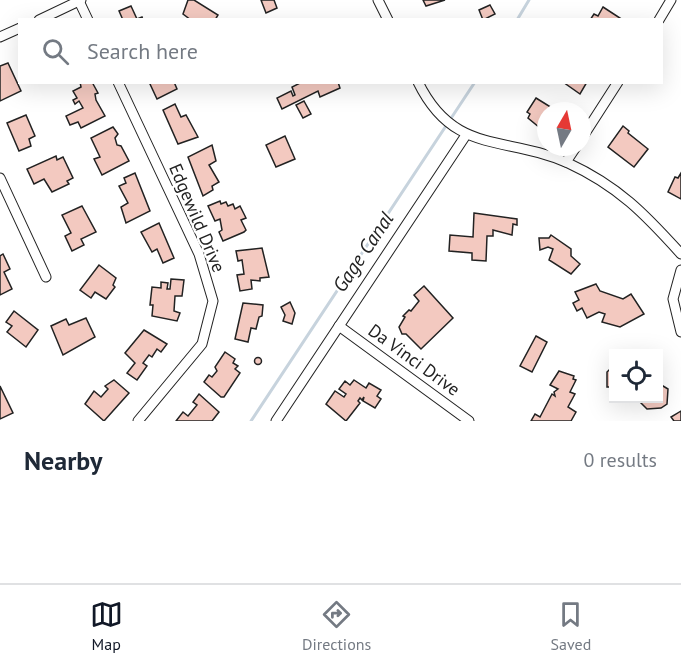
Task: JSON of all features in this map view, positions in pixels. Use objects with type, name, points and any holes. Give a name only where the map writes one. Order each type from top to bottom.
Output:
[{"type":"street","points":[[43,18],[80,0],[87,18]]},
{"type":"street","points":[[378,0],[387,18]]},
{"type":"street","points":[[659,18],[671,0]]},
{"type":"street","points":[[0,37],[18,29]]},
{"type":"street","name":"Edgewild Drive","points":[[119,84],[199,254],[213,302],[202,344],[138,421]]},
{"type":"street","points":[[419,84],[441,118],[466,135],[566,162],[607,184],[639,208],[681,254]]},
{"type":"street","points":[[591,124],[617,84]]},
{"type":"street","points":[[276,421],[466,135]]},
{"type":"street","points":[[566,162],[570,156]]},
{"type":"street","points":[[0,178],[46,277]]},
{"type":"street","points":[[681,270],[673,299],[681,332]]},
{"type":"street","name":"Da Vinci Drive","points":[[339,326],[469,421]]},
{"type":"building","points":[[188,0],[194,0],[218,15],[216,18],[188,18],[183,14]]},
{"type":"building","points":[[261,0],[274,0],[277,8],[266,13]]},
{"type":"building","points":[[423,0],[445,0],[426,6]]},
{"type":"building","points":[[490,5],[495,14],[482,18],[479,10]]},
{"type":"building","points":[[131,6],[137,18],[122,18],[119,11]]},
{"type":"building","points":[[603,7],[620,18],[591,18],[594,14],[598,16]]},
{"type":"building","points":[[8,63],[21,91],[0,101],[0,66]]},
{"type":"building","points":[[80,84],[93,84],[98,93],[95,94],[96,100],[105,116],[81,128],[78,122],[70,125],[66,116],[83,108],[79,101],[75,104],[73,100],[77,98],[73,91],[81,87]]},
{"type":"building","points":[[150,84],[175,84],[177,89],[157,99]]},
{"type":"building","points":[[298,84],[339,84],[340,88],[320,97],[318,91],[282,109],[277,98],[291,91],[293,96],[295,95],[292,87]]},
{"type":"building","points":[[566,84],[586,84],[580,94]]},
{"type":"building","points":[[536,98],[542,102],[537,102],[537,126],[528,118],[530,114],[527,112]]},
{"type":"building","points":[[304,101],[311,114],[303,118],[296,105]]},
{"type":"building","points":[[175,104],[181,117],[186,115],[198,137],[178,144],[163,110]]},
{"type":"building","points":[[26,115],[35,136],[29,139],[31,146],[19,151],[7,123]]},
{"type":"building","points":[[623,126],[648,149],[634,167],[608,147]]},
{"type":"building","points":[[113,127],[118,134],[115,138],[117,145],[121,146],[129,161],[102,175],[94,159],[100,157],[91,138]]},
{"type":"building","points":[[285,136],[295,159],[276,167],[266,145]]},
{"type":"building","points":[[212,145],[216,161],[209,165],[219,182],[212,186],[213,190],[203,196],[188,157]]},
{"type":"building","points":[[56,156],[57,160],[63,157],[73,178],[67,181],[69,184],[52,192],[44,179],[34,184],[27,169]]},
{"type":"building","points":[[135,173],[150,211],[126,223],[121,207],[128,203],[119,186],[126,183],[124,178]]},
{"type":"building","points":[[681,173],[681,199],[668,192],[675,177],[678,178]]},
{"type":"building","points":[[220,201],[221,204],[226,202],[228,206],[233,204],[235,209],[240,206],[246,218],[241,220],[246,230],[244,232],[223,241],[219,232],[222,230],[220,219],[215,221],[208,206]]},
{"type":"building","points":[[82,206],[96,232],[81,239],[84,245],[72,251],[65,236],[71,233],[62,215]]},
{"type":"building","points":[[474,213],[517,219],[517,225],[513,224],[512,235],[493,230],[493,236],[487,236],[486,261],[472,260],[472,253],[449,251],[450,235],[473,237]]},
{"type":"building","points":[[159,223],[174,258],[163,263],[157,249],[152,252],[141,232]]},
{"type":"building","points":[[551,235],[571,249],[571,256],[580,264],[571,274],[549,260],[553,249],[548,247],[540,250],[539,238],[549,238]]},
{"type":"building","points":[[262,248],[269,277],[260,278],[260,281],[251,280],[252,289],[240,291],[237,275],[244,274],[242,260],[238,261],[236,251]]},
{"type":"building","points":[[3,254],[10,269],[4,272],[12,289],[0,295],[0,256]]},
{"type":"building","points":[[99,265],[116,278],[113,285],[115,287],[106,299],[95,292],[91,298],[80,290]]},
{"type":"building","points":[[171,279],[184,280],[182,296],[175,296],[174,311],[180,313],[177,321],[152,316],[153,305],[150,305],[152,287],[161,288],[161,282],[168,283],[167,289],[170,289]]},
{"type":"building","points":[[596,284],[600,291],[623,299],[631,294],[644,314],[620,327],[602,322],[605,314],[599,312],[587,318],[582,308],[577,311],[573,303],[579,300],[575,292]]},
{"type":"building","points":[[424,286],[453,318],[421,349],[406,334],[402,334],[399,327],[405,317],[403,316],[409,310],[411,311],[419,301],[414,295]]},
{"type":"building","points":[[290,302],[295,313],[292,324],[283,321],[285,315],[281,307]]},
{"type":"building","points":[[243,303],[263,305],[262,316],[259,317],[256,329],[251,328],[248,342],[235,339]]},
{"type":"building","points":[[14,311],[38,330],[26,347],[7,332],[12,326],[6,322]]},
{"type":"building","points":[[86,318],[95,337],[63,355],[51,326],[66,319],[69,325]]},
{"type":"building","points":[[144,330],[167,344],[161,352],[157,349],[152,357],[149,355],[143,363],[147,366],[137,380],[127,373],[135,363],[125,353]]},
{"type":"building","points":[[536,336],[547,342],[532,372],[520,366]]},
{"type":"building","points":[[225,352],[235,359],[233,363],[238,366],[235,369],[240,373],[224,397],[221,397],[204,382],[209,375],[212,377],[217,371],[215,367]]},
{"type":"building","points":[[258,358],[261,361],[258,364],[255,361]]},
{"type":"building","points":[[609,370],[609,387],[607,387]]},
{"type":"building","points":[[559,371],[574,376],[573,379],[576,380],[570,392],[575,394],[568,407],[576,412],[571,421],[531,421],[535,414],[540,417],[552,394],[555,396],[554,392],[558,389],[550,385]]},
{"type":"building","points":[[114,380],[129,393],[104,421],[85,404],[94,391],[101,397],[108,389],[105,386]]},
{"type":"building","points":[[354,380],[366,388],[369,383],[381,390],[377,396],[381,399],[375,408],[363,401],[364,397],[362,400],[360,398],[358,401],[360,403],[346,421],[326,404],[335,391],[344,397],[346,394],[339,389],[345,381],[350,385]]},
{"type":"building","points":[[0,386],[13,413],[0,419]]},
{"type":"building","points":[[663,386],[668,389],[667,404],[661,408],[647,409],[641,403],[663,403]]},
{"type":"building","points":[[199,394],[219,412],[212,421],[176,421],[183,412],[188,416],[197,405],[193,402]]},
{"type":"building","points":[[681,411],[681,421],[674,421],[671,417]]},
{"type":"waterway","name":"Gage Canal","points":[[518,18],[529,0]]},
{"type":"waterway","name":"Gage Canal","points":[[251,421],[474,84]]}]
